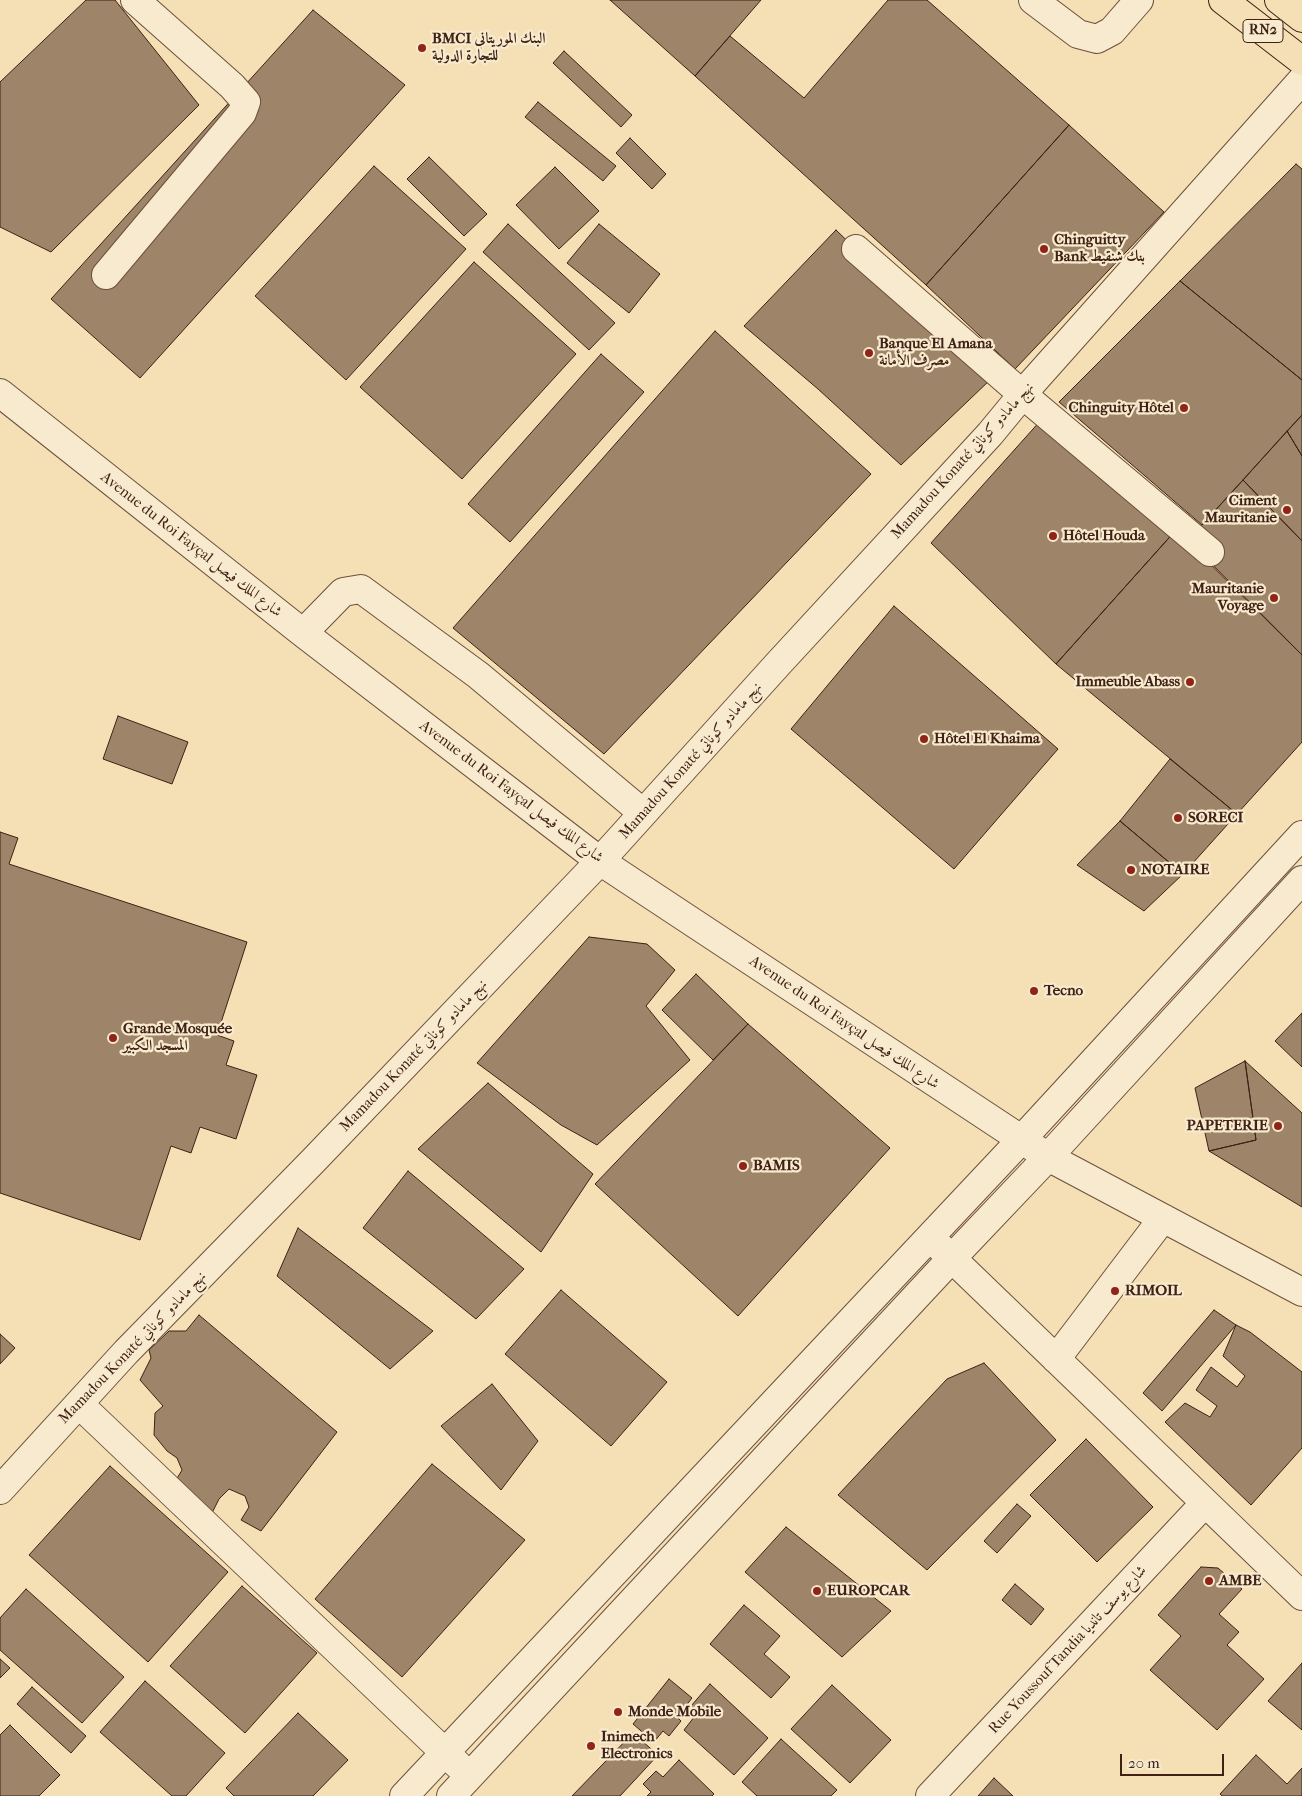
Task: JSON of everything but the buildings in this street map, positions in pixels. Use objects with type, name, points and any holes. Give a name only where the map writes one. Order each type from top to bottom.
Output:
[{"type":"highway","name":"RN2","points":[[1223,0],[1302,61]]},
{"type":"highway","name":"RN2","points":[[1279,0],[1302,18]]},
{"type":"street","points":[[106,276],[242,114],[246,102],[232,86],[134,0]]},
{"type":"street","points":[[1033,0],[1078,34],[1097,40],[1112,31],[1139,0]]},
{"type":"street","name":"Mamadou Konaté نهج مامادو كوناتي","points":[[1,1487],[126,1352],[314,1160],[600,861],[990,434],[1022,394],[1302,80]]},
{"type":"street","points":[[856,249],[1022,394],[1210,552]]},
{"type":"street","name":"Avenue du Roi Fayçal شارع الملك فيصل","points":[[4,405],[600,861],[1048,1157],[1302,1292]]},
{"type":"street","points":[[303,633],[343,592],[361,589],[478,675],[643,813]]},
{"type":"street","points":[[404,1796],[1021,1140],[1302,835]]},
{"type":"street","points":[[451,1796],[1048,1157],[1302,880]]},
{"type":"street","points":[[1056,1359],[1163,1218]]},
{"type":"street","points":[[930,1237],[1302,1596]]},
{"type":"street","points":[[78,1404],[470,1776]]},
{"type":"street","name":"Rue Youssouf Tandia شارع يوسف تانديا","points":[[930,1796],[1205,1503]]},
{"type":"place","name":"BMCI البنك الموريتاني للتجارة الدولية","points":[[422,48]]},
{"type":"place","name":"Chinguitty Bank بنك شنقيط","points":[[1044,249]]},
{"type":"place","name":"Banque El Amana مصرف الأمانة","points":[[869,353]]},
{"type":"place","name":"Chinguity Hôtel","points":[[1184,408]]},
{"type":"place","name":"Ciment Mauritanie","points":[[1287,510]]},
{"type":"place","name":"Hôtel Houda","points":[[1053,536]]},
{"type":"place","name":"Mauritanie Voyage","points":[[1274,598]]},
{"type":"place","name":"Immeuble Abass","points":[[1190,682]]},
{"type":"place","name":"Hôtel El Khaima","points":[[924,739]]},
{"type":"place","name":"SORECI","points":[[1178,818]]},
{"type":"place","name":"NOTAIRE","points":[[1131,870]]},
{"type":"place","name":"Tecno","points":[[1034,991]]},
{"type":"place","name":"Grande Mosquée المسجد الكبير","points":[[113,1038]]},
{"type":"place","name":"PAPETERIE","points":[[1278,1126]]},
{"type":"place","name":"BAMIS","points":[[743,1166]]},
{"type":"place","name":"RIMOIL","points":[[1115,1291]]},
{"type":"place","name":"AMBE","points":[[1209,1581]]},
{"type":"place","name":"EUROPCAR","points":[[817,1591]]},
{"type":"place","name":"Monde Mobile","points":[[618,1712]]},
{"type":"place","name":"Inimech Electronics","points":[[591,1746]]}]
